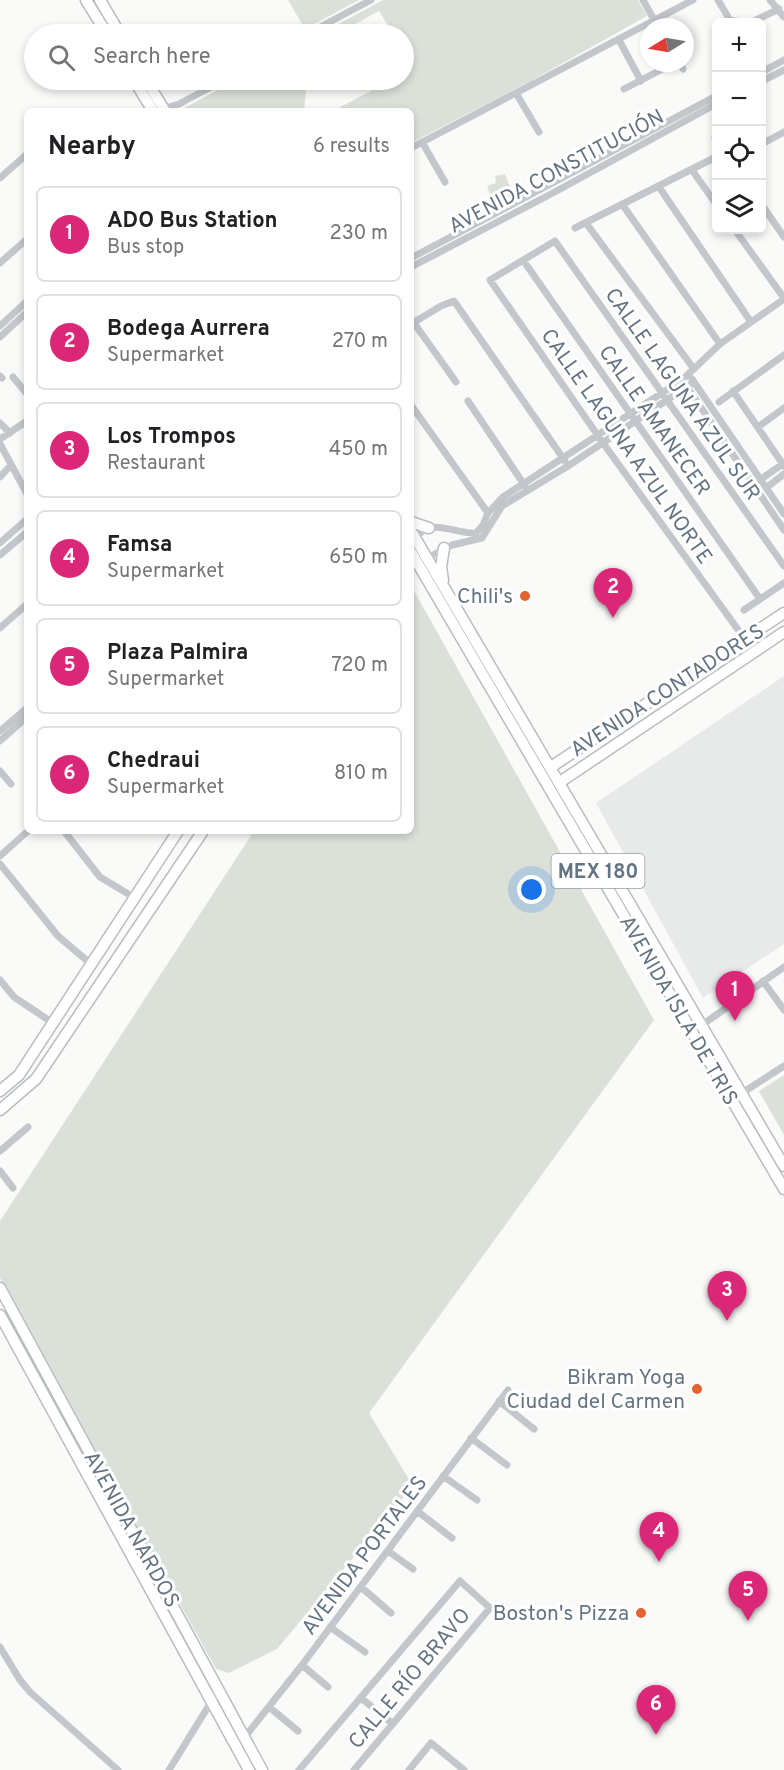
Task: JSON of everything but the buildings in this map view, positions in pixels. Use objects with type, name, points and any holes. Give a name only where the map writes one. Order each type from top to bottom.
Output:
[{"type":"main road","points":[[86,0],[101,24]]},
{"type":"main road","points":[[100,0],[114,24]]},
{"type":"main road","points":[[144,90],[161,108]]},
{"type":"main road","points":[[152,90],[162,108]]},
{"type":"main road","points":[[414,523],[429,528]]},
{"type":"main road","name":"AVENIDA ISLA DE TRIS","points":[[414,544],[417,560],[784,1189]]},
{"type":"main road","points":[[444,548],[441,567],[444,584]]},
{"type":"main road","name":"AVENIDA ISLA DE TRIS","points":[[417,560],[444,584],[784,1166]]},
{"type":"main road","name":"AVENIDA CONTADORES","points":[[551,767],[784,613]]},
{"type":"main road","name":"AVENIDA CONTADORES","points":[[560,782],[784,632]]},
{"type":"main road","points":[[0,1091],[19,1075],[175,834]]},
{"type":"main road","points":[[0,1110],[36,1079],[201,834]]},
{"type":"main road","name":"AVENIDA NARDOS","points":[[0,1288],[262,1770]]},
{"type":"main road","name":"AVENIDA NARDOS","points":[[0,1315],[249,1770]]},
{"type":"street","points":[[326,24],[371,0]]},
{"type":"street","points":[[643,0],[654,18]]},
{"type":"street","points":[[666,18],[693,0]]},
{"type":"street","points":[[718,0],[728,18]]},
{"type":"street","points":[[770,0],[784,17]]},
{"type":"street","points":[[760,18],[779,9]]},
{"type":"street","points":[[414,146],[640,31]]},
{"type":"street","points":[[619,40],[641,81]]},
{"type":"street","points":[[766,70],[784,60]]},
{"type":"street","points":[[766,79],[784,70]]},
{"type":"street","points":[[624,89],[658,72]]},
{"type":"street","points":[[168,108],[205,90]]},
{"type":"street","points":[[516,93],[539,132]]},
{"type":"street","name":"AVENIDA CONSTITUCIÓN","points":[[585,171],[712,99]]},
{"type":"street","name":"AVENIDA CONSTITUCIÓN","points":[[414,265],[444,245],[712,107]]},
{"type":"street","points":[[766,142],[784,132]]},
{"type":"street","points":[[422,142],[445,182]]},
{"type":"street","points":[[0,178],[24,156]]},
{"type":"street","points":[[575,228],[712,160]]},
{"type":"street","points":[[692,170],[712,197]]},
{"type":"street","points":[[659,187],[751,322]]},
{"type":"street","points":[[622,204],[720,344]]},
{"type":"street","points":[[766,211],[784,237]]},
{"type":"street","points":[[586,223],[691,372],[694,382],[784,514]]},
{"type":"street","points":[[417,560],[444,548],[482,538],[502,506],[525,487],[563,458],[682,380],[720,344],[784,299],[738,234]]},
{"type":"street","name":"CALLE LAGUNA AZUL SUR","points":[[523,260],[555,241],[784,566]]},
{"type":"street","points":[[0,263],[24,242]]},
{"type":"street","name":"AVENIDA CONSTITUCIÓN","points":[[414,257],[444,245]]},
{"type":"street","name":"CALLE LAGUNA AZUL NORTE","points":[[523,260],[490,280],[598,436],[739,631]]},
{"type":"street","name":"CALLE AMANECER","points":[[523,260],[760,599]]},
{"type":"street","points":[[414,322],[454,301],[568,466]]},
{"type":"street","points":[[0,326],[24,308]]},
{"type":"street","points":[[0,337],[24,309]]},
{"type":"street","points":[[414,326],[456,382]]},
{"type":"street","points":[[719,402],[784,355]]},
{"type":"street","points":[[13,377],[24,390]]},
{"type":"street","points":[[682,380],[784,530]]},
{"type":"street","points":[[414,537],[429,528],[445,527],[470,534],[477,533],[488,513],[503,497],[568,466],[694,382]]},
{"type":"street","points":[[733,391],[784,464],[760,480]]},
{"type":"street","points":[[468,401],[525,487]]},
{"type":"street","points":[[758,428],[784,408]]},
{"type":"street","points":[[414,409],[488,513]]},
{"type":"street","points":[[0,423],[10,433]]},
{"type":"street","points":[[24,423],[0,442],[24,488]]},
{"type":"street","points":[[740,466],[747,460]]},
{"type":"street","points":[[0,477],[12,465]]},
{"type":"street","points":[[766,488],[784,474]]},
{"type":"street","points":[[767,506],[775,500]]},
{"type":"street","points":[[0,543],[24,524]]},
{"type":"street","points":[[0,555],[24,535]]},
{"type":"street","points":[[744,610],[784,583]]},
{"type":"street","points":[[0,628],[24,607]]},
{"type":"street","points":[[0,731],[24,711]]},
{"type":"street","points":[[0,741],[24,720]]},
{"type":"street","points":[[0,771],[11,784]]},
{"type":"street","points":[[0,855],[24,834]]},
{"type":"street","points":[[66,834],[100,877],[135,898]]},
{"type":"street","points":[[0,864],[58,936],[91,964]]},
{"type":"street","points":[[702,1025],[784,967]]},
{"type":"street","points":[[0,980],[14,997],[53,1023]]},
{"type":"street","points":[[763,981],[784,1010]]},
{"type":"street","points":[[742,1093],[784,1066]]},
{"type":"street","points":[[0,1151],[28,1127]]},
{"type":"street","points":[[0,1171],[14,1188]]},
{"type":"street","name":"AVENIDA PORTALES","points":[[244,1738],[361,1587],[507,1390]]},
{"type":"street","points":[[499,1401],[534,1429]]},
{"type":"street","points":[[471,1438],[507,1465]]},
{"type":"street","points":[[443,1476],[477,1500]]},
{"type":"street","points":[[417,1511],[452,1538]]},
{"type":"street","points":[[388,1551],[413,1569]]},
{"type":"street","name":"CALLE RÍO BRAVO","points":[[354,1770],[490,1608],[460,1581],[361,1698]]},
{"type":"street","points":[[361,1587],[391,1613]]},
{"type":"street","points":[[330,1627],[365,1652]]},
{"type":"street","points":[[0,1647],[15,1673],[30,1692],[118,1770]]},
{"type":"street","points":[[302,1665],[328,1687]]},
{"type":"street","points":[[169,1770],[219,1689]]},
{"type":"street","points":[[299,1770],[361,1698],[393,1724]]},
{"type":"street","points":[[269,1707],[298,1731]]},
{"type":"street","points":[[409,1770],[431,1743],[464,1770]]},
{"type":"shaded area","points":[[288,0],[359,0],[314,24],[302,24]]},
{"type":"shaded area","points":[[383,0],[638,0],[647,16],[529,82],[414,141],[414,108],[339,108],[372,90],[414,90],[414,24],[387,24],[379,11],[355,24],[339,24]]},
{"type":"shaded area","points":[[218,90],[306,90],[304,108],[184,108]]},
{"type":"shaded area","points":[[505,174],[512,187],[510,202],[471,223],[471,220],[499,205],[495,197],[491,196],[487,186],[496,183],[495,176]]},
{"type":"shaded area","points":[[414,591],[654,1020],[369,1413],[413,1486],[277,1649],[229,1673],[216,1669],[0,1278],[0,1221],[252,834],[414,834]]},
{"type":"shaded area","points":[[784,676],[784,944],[703,998],[596,803]]},
{"type":"shaded area","points":[[784,1075],[784,1135],[759,1091]]},
{"type":"place","name":"Chili's","points":[[525,596]]},
{"type":"place","name":"Bodega Aurrera","points":[[613,618]]},
{"type":"place","name":"ADO Bus Station","points":[[735,1021]]},
{"type":"place","name":"Los Trompos","points":[[727,1321]]},
{"type":"place","name":"Bikram Yoga Ciudad del Carmen","points":[[697,1389]]},
{"type":"place","name":"Famsa","points":[[659,1562]]},
{"type":"place","name":"Boston's Pizza","points":[[641,1613]]},
{"type":"place","name":"Plaza Palmira","points":[[748,1621]]},
{"type":"place","name":"Chedraui","points":[[656,1735]]}]
